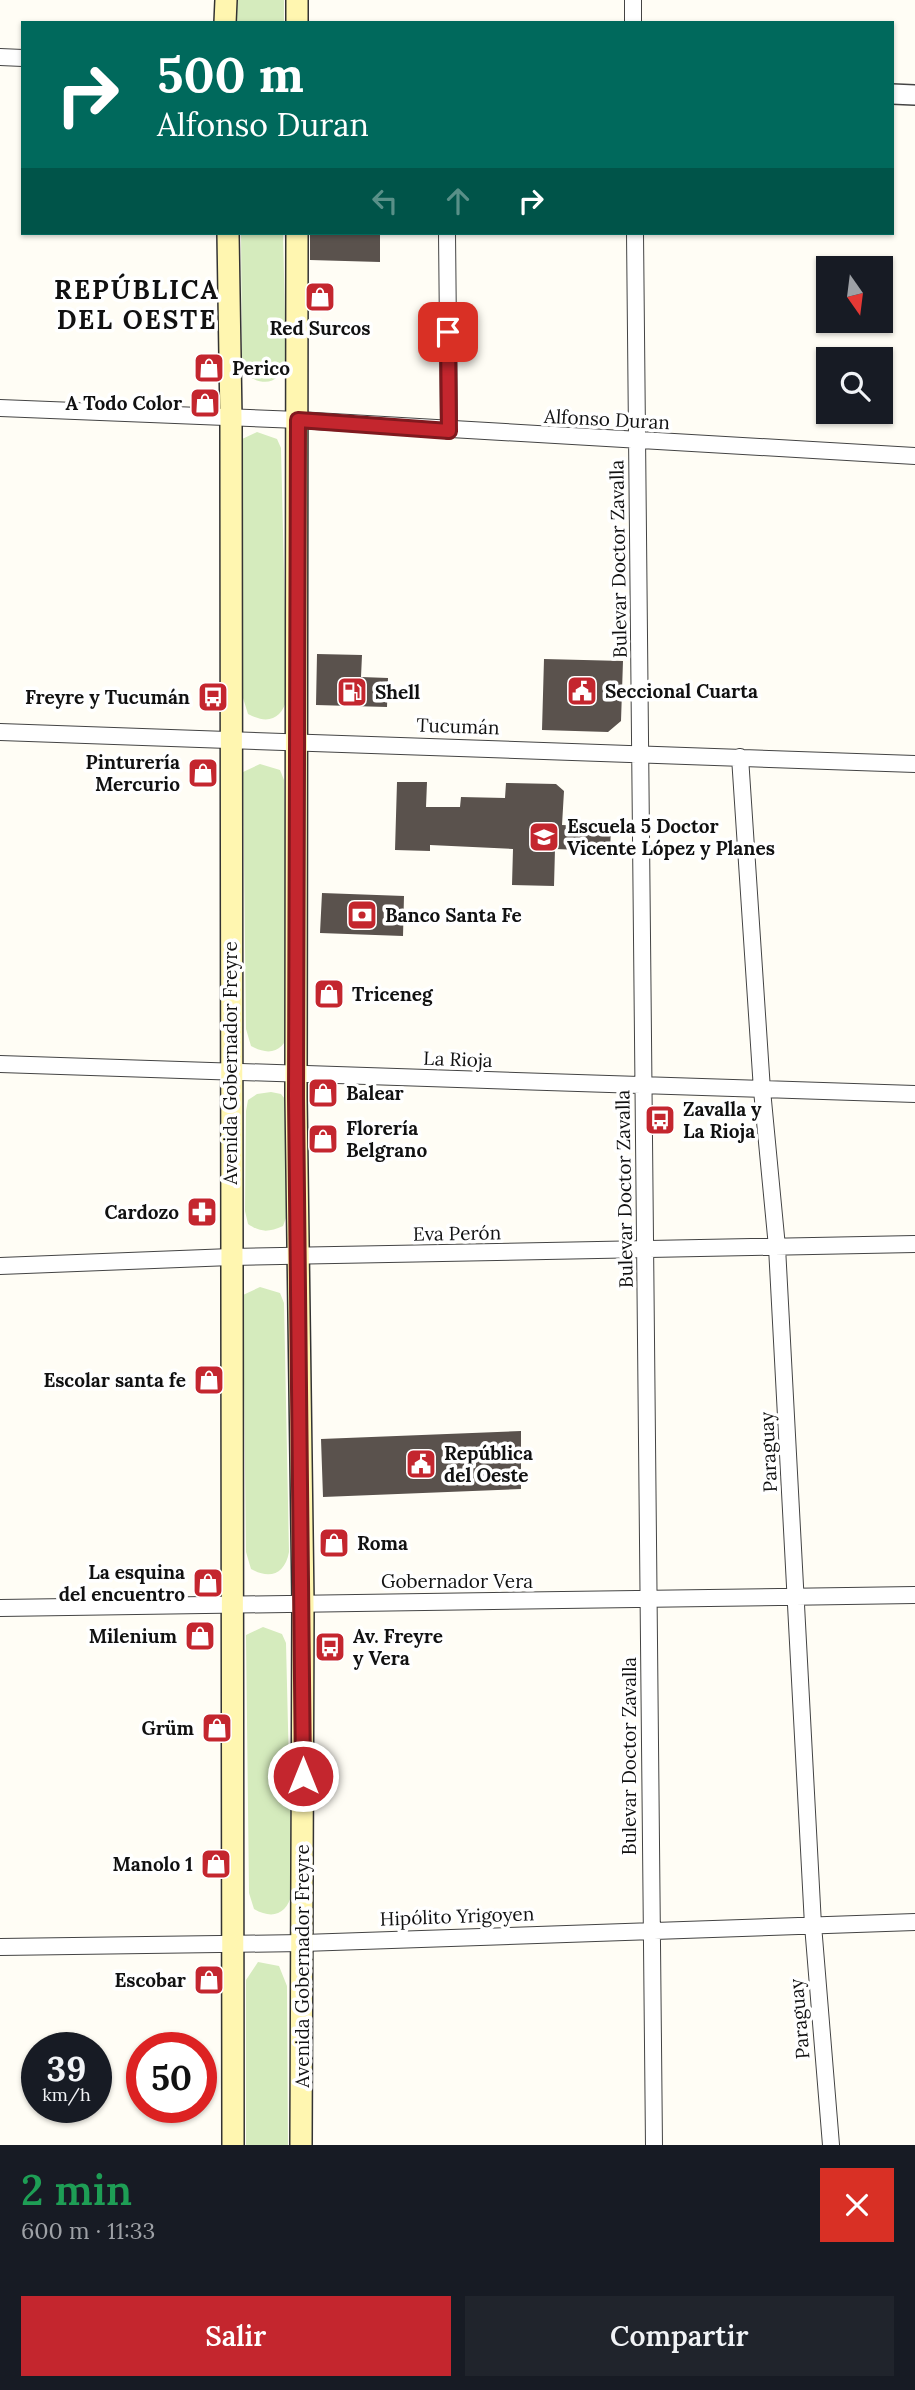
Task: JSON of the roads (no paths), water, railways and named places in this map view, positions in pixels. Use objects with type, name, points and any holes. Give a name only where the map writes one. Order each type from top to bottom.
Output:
[{"type":"main road","points":[[225,21],[226,0]]},
{"type":"main road","points":[[297,0],[297,21]]},
{"type":"main road","name":"Avenida Gobernador Freyre","points":[[228,235],[231,419],[233,2145]]},
{"type":"main road","name":"Avenida Gobernador Freyre","points":[[297,235],[299,740],[296,1075],[303,1603],[301,2145]]},
{"type":"street","points":[[633,0],[633,21]]},
{"type":"street","points":[[0,57],[21,58]]},
{"type":"street","points":[[894,94],[915,95]]},
{"type":"street","points":[[447,235],[449,431]]},
{"type":"street","name":"Bulevar Doctor Zavalla","points":[[635,235],[654,2145]]},
{"type":"street","name":"Alfonso Duran","points":[[0,408],[298,420],[449,431],[915,456]]},
{"type":"street","name":"Tucumán","points":[[0,733],[299,740],[915,764]]},
{"type":"street","name":"Paraguay","points":[[740,757],[762,1090],[777,1247],[798,1598],[813,1926],[831,2145]]},
{"type":"street","name":"La Rioja","points":[[0,1064],[230,1074],[915,1094]]},
{"type":"street","name":"Eva Perón","points":[[0,1266],[231,1257],[915,1244]]},
{"type":"street","name":"Gobernador Vera","points":[[0,1608],[232,1603],[649,1601],[915,1595]]},
{"type":"street","name":"Hipólito Yrigoyen","points":[[0,1947],[303,1942],[915,1922]]},
{"type":"place","name":"Red Surcos","points":[[320,297]]},
{"type":"place","name":"Perico","points":[[209,368]]},
{"type":"place","name":"A Todo Color","points":[[205,403]]},
{"type":"place","name":"Seccional Cuarta","points":[[582,691]]},
{"type":"place","name":"Shell","points":[[352,692]]},
{"type":"place","name":"Freyre y Tucumán","points":[[213,697]]},
{"type":"place","name":"Pinturería Mercurio","points":[[203,773]]},
{"type":"place","name":"Escuela 5 Doctor Vicente López y Planes","points":[[544,837]]},
{"type":"place","name":"Banco Santa Fe","points":[[362,915]]},
{"type":"place","name":"Triceneg","points":[[329,994]]},
{"type":"place","name":"Balear","points":[[323,1093]]},
{"type":"place","name":"Zavalla y La Rioja","points":[[660,1120]]},
{"type":"place","name":"Florería Belgrano","points":[[323,1139]]},
{"type":"place","name":"Cardozo","points":[[202,1212]]},
{"type":"place","name":"Escolar santa fe","points":[[209,1380]]},
{"type":"place","name":"República del Oeste","points":[[421,1464]]},
{"type":"place","name":"Roma","points":[[334,1543]]},
{"type":"place","name":"La esquina del encuentro","points":[[208,1583]]},
{"type":"place","name":"Milenium","points":[[200,1636]]},
{"type":"place","name":"Av. Freyre y Vera","points":[[330,1647]]},
{"type":"place","name":"Grüm","points":[[217,1728]]},
{"type":"place","name":"Manolo 1","points":[[216,1864]]},
{"type":"place","name":"Escobar","points":[[209,1980]]},
{"type":"district","name":"REPÚBLICA DEL OESTE","points":[[137,305]]}]
